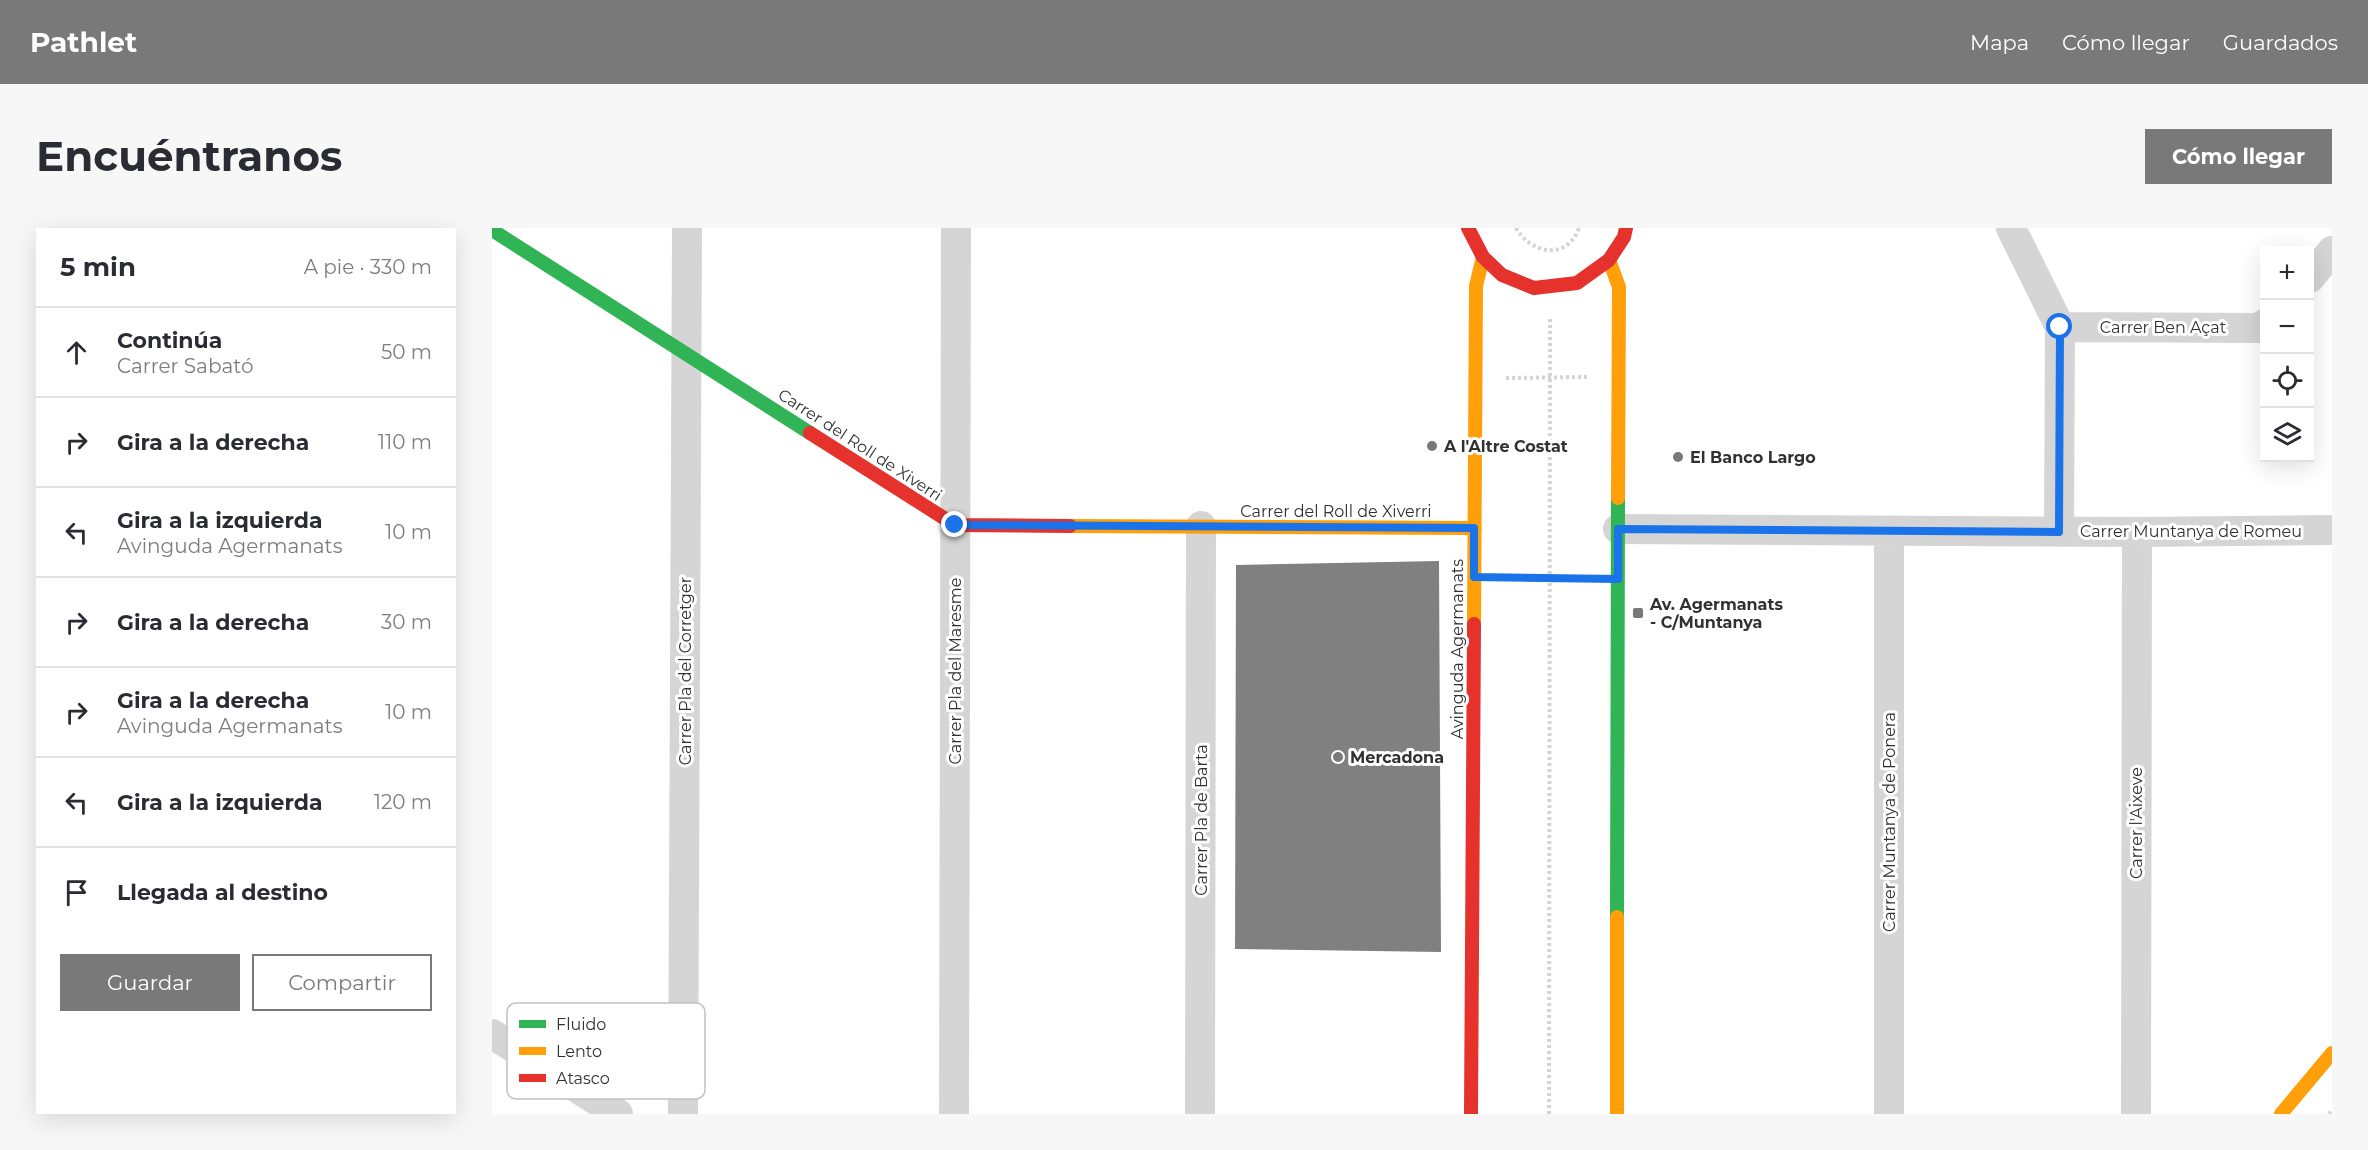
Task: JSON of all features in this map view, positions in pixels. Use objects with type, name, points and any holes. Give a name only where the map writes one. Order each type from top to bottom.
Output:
[{"type":"street","name":"Carrer Pla del Corretger","points":[[684,1003],[687,228]]},
{"type":"street","name":"Carrer Pla del Maresme","points":[[954,1114],[956,228]]},
{"type":"street","points":[[1464,230],[1483,257],[1502,275],[1534,288],[1577,283],[1609,260],[1624,237],[1626,228]]},
{"type":"street","points":[[2011,228],[2060,327],[2059,532]]},
{"type":"street","name":"Carrer del Roll de Xiverri","points":[[492,230],[955,525],[1474,528]]},
{"type":"street","points":[[2314,273],[2332,251]]},
{"type":"street","name":"Avinguda Agermanats","points":[[1472,1114],[1476,286],[1483,257]]},
{"type":"street","points":[[1609,260],[1619,286],[1617,1114]]},
{"type":"street","name":"Carrer Ben Açat","points":[[2060,327],[2260,327]]},
{"type":"street","name":"Carrer Pla de Barta","points":[[1200,1114],[1201,526]]},
{"type":"street","name":"Carrer Muntanya de Romeu","points":[[1618,529],[2059,532],[2332,530]]},
{"type":"street","name":"Carrer Muntanya de Ponera","points":[[1889,531],[1889,1114]]},
{"type":"street","name":"Carrer l'Aixeve","points":[[2136,1114],[2137,532]]},
{"type":"street","points":[[492,1034],[507,1044]]},
{"type":"street","points":[[2281,1114],[2332,1053]]},
{"type":"street","points":[[594,1099],[618,1114]]},
{"type":"street","name":"Carrer Pla del Corretger","points":[[683,1099],[683,1114]]},
{"type":"path","points":[[1516,228],[1521,238],[1541,250],[1563,247],[1571,241],[1579,228]]},
{"type":"path","points":[[1549,250],[1549,1114]]},
{"type":"path","points":[[1475,378],[1619,377]]},
{"type":"path","points":[[1474,577],[1618,579]]},
{"type":"path","points":[[2329,1114],[2332,1110]]},
{"type":"building","name":"Mercadona","points":[[1439,561],[1441,952],[1235,949],[1236,565]]},
{"type":"traffic: fast","points":[[492,230],[810,433]]},
{"type":"traffic: fast","points":[[1617,917],[1618,498]]},
{"type":"traffic: slow","points":[[1474,624],[1476,286],[1483,257]]},
{"type":"traffic: slow","points":[[1609,260],[1619,287],[1618,498]]},
{"type":"traffic: slow","points":[[1070,526],[1475,528]]},
{"type":"traffic: slow","points":[[1617,917],[1617,1114]]},
{"type":"traffic: slow","points":[[2281,1114],[2332,1053]]},
{"type":"traffic: jam","points":[[1468,228],[1483,257],[1502,275],[1534,288],[1577,283],[1609,260],[1624,237],[1626,228]]},
{"type":"traffic: jam","points":[[810,433],[955,525],[1070,526]]},
{"type":"traffic: jam","points":[[1471,1114],[1474,624]]},
{"type":"place","name":"A l'Altre Costat","points":[[1432,446]]},
{"type":"place","name":"El Banco Largo","points":[[1678,457]]},
{"type":"place","name":"Av. Agermanats - C/Muntanya","points":[[1638,613]]},
{"type":"place","name":"Mercadona","points":[[1338,757]]},
{"type":"route","points":[[955,525],[1474,528],[1474,577],[1618,579],[1618,529],[2059,532],[2060,327]]}]
